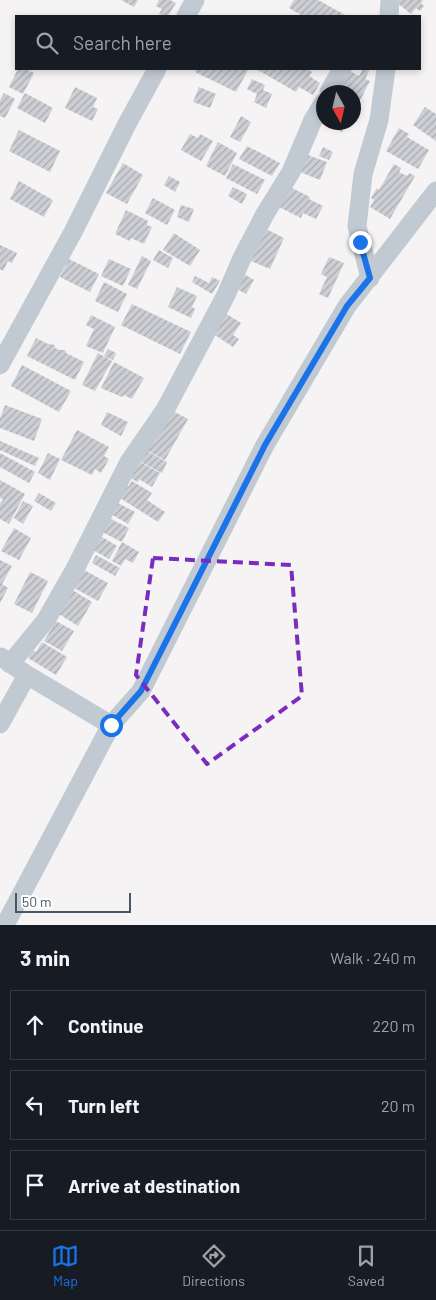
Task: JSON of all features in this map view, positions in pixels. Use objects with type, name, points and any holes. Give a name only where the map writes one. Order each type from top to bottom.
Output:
[{"type":"street","points":[[187,15],[195,0]]},
{"type":"street","points":[[389,15],[390,0]]},
{"type":"street","points":[[0,365],[73,232],[156,70]]},
{"type":"street","points":[[333,85],[341,70]]},
{"type":"street","points":[[370,278],[357,226],[363,174],[379,120],[386,70]]},
{"type":"street","points":[[111,725],[5,660],[46,620],[75,569],[129,462],[165,410],[226,295],[251,240],[291,172],[316,115]]},
{"type":"street","points":[[5,925],[111,725],[141,691],[265,445],[347,306],[436,191]]},
{"type":"street","points":[[0,724],[27,675]]},
{"type":"highlighted area","points":[[153,558],[291,565],[302,696],[207,764],[136,675]]},
{"type":"building","points":[[121,0],[138,0],[134,7]]},
{"type":"building","points":[[159,0],[170,0],[176,3],[169,15],[159,14],[162,9],[156,6]]},
{"type":"building","points":[[294,0],[318,0],[345,15],[301,15],[289,8]]},
{"type":"building","points":[[398,0],[423,0],[421,3],[424,6],[420,11],[416,8],[411,14],[396,2]]},
{"type":"building","points":[[18,70],[27,70],[34,73],[23,94],[9,87]]},
{"type":"building","points":[[196,70],[248,70],[236,92],[195,72]]},
{"type":"building","points":[[258,70],[309,70],[312,72],[309,76],[320,83],[316,85],[313,95],[299,87],[296,92]]},
{"type":"building","points":[[362,70],[370,70],[365,79],[370,81],[361,98],[361,85],[342,85],[350,71],[359,76]]},
{"type":"building","points":[[252,79],[265,85],[263,90],[272,94],[266,108],[254,102],[257,94],[247,89]]},
{"type":"building","points":[[75,87],[97,98],[93,107],[98,109],[92,121],[65,108]]},
{"type":"building","points":[[199,87],[216,94],[210,108],[193,102]]},
{"type":"building","points":[[4,93],[15,99],[5,118],[0,116],[0,100]]},
{"type":"building","points":[[25,93],[53,108],[45,123],[17,108]]},
{"type":"building","points":[[425,107],[436,114],[436,141],[413,125]]},
{"type":"building","points":[[241,116],[251,122],[240,142],[230,137]]},
{"type":"building","points":[[399,128],[409,134],[407,137],[429,150],[418,169],[386,151]]},
{"type":"building","points":[[19,130],[60,151],[50,172],[9,151]]},
{"type":"building","points":[[190,134],[198,138],[200,134],[213,141],[201,161],[181,150]]},
{"type":"building","points":[[218,142],[237,153],[225,176],[206,166]]},
{"type":"building","points":[[247,146],[280,163],[272,176],[239,159]]},
{"type":"building","points":[[323,147],[333,152],[329,160],[319,156]]},
{"type":"building","points":[[308,155],[327,162],[320,180],[295,170]]},
{"type":"building","points":[[123,163],[143,175],[127,204],[106,193]]},
{"type":"building","points":[[233,164],[265,180],[257,194],[226,178]]},
{"type":"building","points":[[394,164],[401,168],[399,172],[407,176],[409,173],[415,176],[390,219],[370,207],[374,200],[371,198],[377,188],[379,190]]},
{"type":"building","points":[[169,176],[180,182],[175,192],[164,185]]},
{"type":"building","points":[[19,181],[53,200],[44,217],[10,199]]},
{"type":"building","points":[[233,187],[247,194],[242,204],[228,196]]},
{"type":"building","points":[[290,187],[323,206],[316,219],[303,213],[301,218],[279,207]]},
{"type":"building","points":[[153,198],[175,210],[167,225],[145,213]]},
{"type":"building","points":[[181,205],[194,209],[189,222],[177,217]]},
{"type":"building","points":[[126,210],[148,221],[147,225],[152,227],[144,244],[131,238],[130,241],[115,234]]},
{"type":"building","points":[[266,229],[284,238],[270,269],[251,261]]},
{"type":"building","points":[[174,233],[200,250],[190,266],[163,250]]},
{"type":"building","points":[[0,245],[17,253],[12,263],[8,261],[3,271],[0,269]]},
{"type":"building","points":[[159,250],[173,258],[168,268],[153,260]]},
{"type":"building","points":[[142,256],[151,261],[137,289],[128,285]]},
{"type":"building","points":[[329,257],[344,263],[328,298],[319,294],[327,277],[321,274]]},
{"type":"building","points":[[69,259],[99,274],[90,292],[60,277]]},
{"type":"building","points":[[109,259],[131,269],[123,286],[101,276]]},
{"type":"building","points":[[244,274],[254,280],[246,294],[235,288]]},
{"type":"building","points":[[195,276],[209,283],[212,277],[220,281],[212,294],[192,282]]},
{"type":"building","points":[[104,282],[127,294],[118,312],[95,301]]},
{"type":"building","points":[[177,287],[197,296],[192,307],[195,309],[191,318],[168,307]]},
{"type":"building","points":[[132,304],[191,332],[180,354],[121,325]]},
{"type":"building","points":[[225,313],[241,323],[233,335],[239,339],[233,347],[212,333]]},
{"type":"building","points":[[91,315],[115,327],[103,353],[86,346],[94,329],[86,325]]},
{"type":"building","points":[[36,338],[55,345],[55,348],[59,350],[65,350],[66,353],[84,362],[75,380],[27,356]]},
{"type":"building","points":[[108,349],[116,353],[113,360],[104,356]]},
{"type":"building","points":[[98,353],[112,361],[95,391],[82,385]]},
{"type":"building","points":[[114,362],[144,378],[132,399],[101,388]]},
{"type":"building","points":[[22,365],[71,391],[59,412],[11,386]]},
{"type":"building","points":[[5,405],[42,419],[34,441],[0,428],[0,418]]},
{"type":"building","points":[[169,409],[188,419],[165,460],[146,450]]},
{"type":"building","points":[[107,412],[128,422],[121,436],[101,425]]},
{"type":"building","points":[[77,430],[109,447],[104,456],[109,459],[101,473],[95,469],[92,475],[61,460]]},
{"type":"building","points":[[0,441],[39,458],[35,466],[0,450]]},
{"type":"building","points":[[143,449],[167,462],[162,473],[137,460]]},
{"type":"building","points":[[0,453],[35,472],[29,483],[0,467]]},
{"type":"building","points":[[48,453],[60,459],[50,480],[38,473]]},
{"type":"building","points":[[136,460],[160,473],[152,487],[139,479],[138,482],[130,478]]},
{"type":"building","points":[[0,480],[25,494],[9,524],[0,519],[0,504],[3,499],[0,498]]},
{"type":"building","points":[[132,481],[152,493],[147,500],[165,512],[158,522],[117,496],[124,484],[128,487]]},
{"type":"building","points":[[39,493],[56,503],[51,511],[34,501]]},
{"type":"building","points":[[23,501],[33,506],[23,524],[14,518]]},
{"type":"building","points":[[118,503],[135,512],[128,524],[111,514]]},
{"type":"building","points":[[109,518],[129,528],[122,542],[102,532]]},
{"type":"building","points":[[14,528],[31,538],[19,560],[1,551]]},
{"type":"building","points":[[97,534],[117,546],[109,559],[89,548]]},
{"type":"building","points":[[122,542],[139,552],[133,563],[125,559],[121,566],[112,561]]},
{"type":"building","points":[[96,555],[120,568],[115,576],[92,563]]},
{"type":"building","points":[[0,560],[12,566],[2,584],[8,588],[0,603]]},
{"type":"building","points":[[84,570],[108,583],[98,601],[74,588]]},
{"type":"building","points":[[30,572],[48,581],[32,613],[14,604]]},
{"type":"building","points":[[69,588],[92,602],[78,626],[59,614]]},
{"type":"building","points":[[56,621],[74,631],[62,651],[44,641]]},
{"type":"building","points":[[42,642],[67,657],[56,675],[28,658],[33,650],[36,652]]},
{"type":"route","points":[[111,725],[141,691],[265,445],[347,306],[370,278],[360,242]]}]
